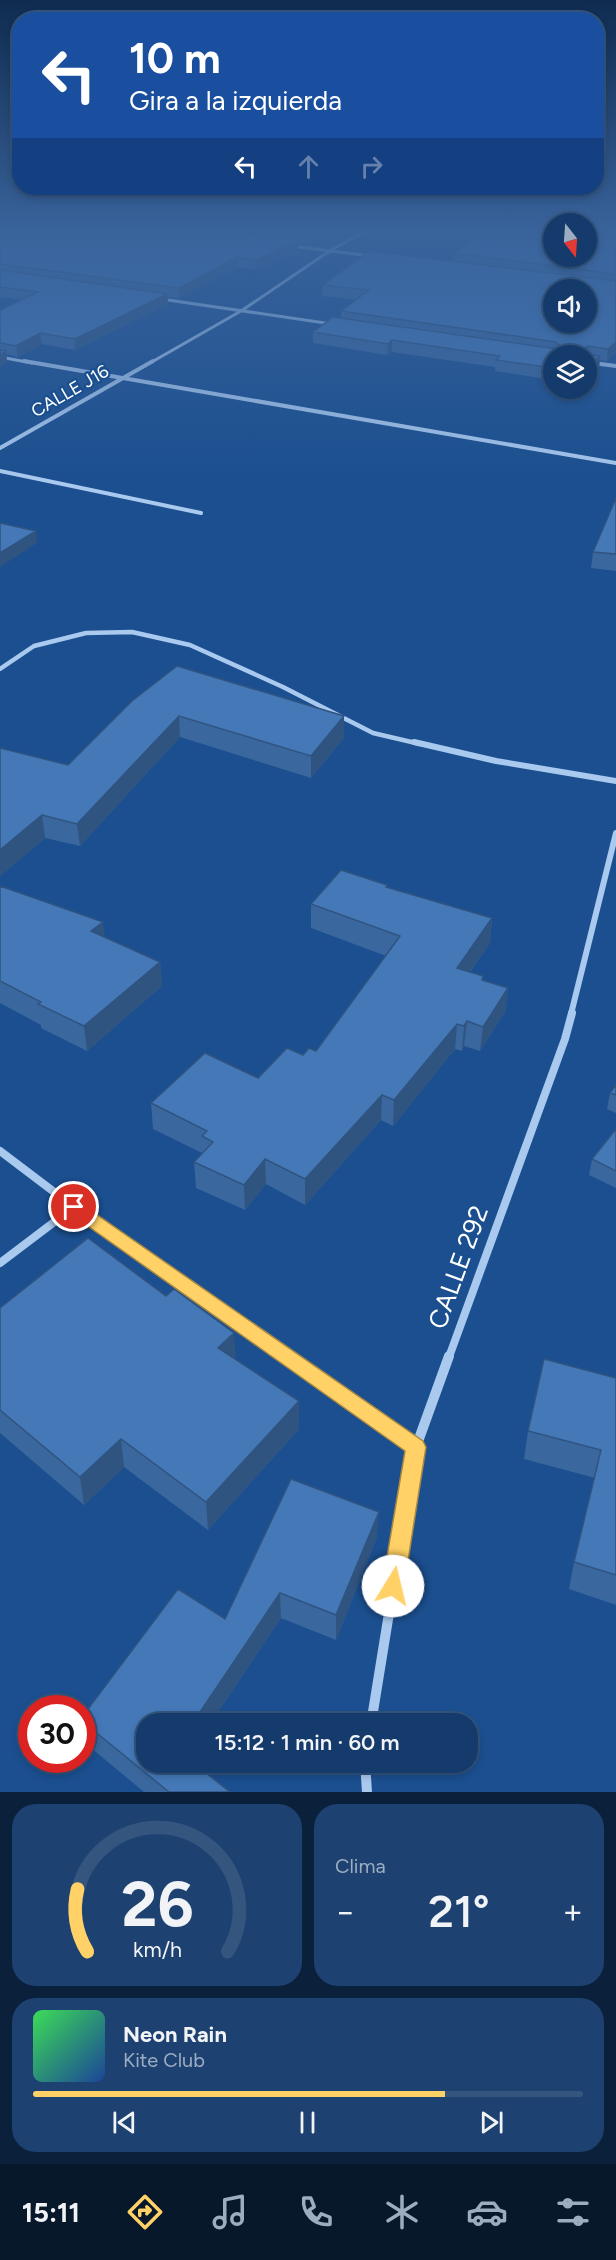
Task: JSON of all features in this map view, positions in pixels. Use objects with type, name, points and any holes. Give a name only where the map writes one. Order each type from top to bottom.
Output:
[{"type":"street","name":"CALLE J16","points":[[0,448],[238,313]]},
{"type":"street","points":[[253,313],[334,324]]},
{"type":"street","points":[[0,357],[616,462]]},
{"type":"street","points":[[597,363],[616,366]]},
{"type":"street","points":[[0,471],[201,513]]},
{"type":"street","points":[[0,669],[34,646],[86,633],[132,633],[190,645],[283,687],[373,733],[496,761],[616,781]]},
{"type":"street","name":"CALLE 292","points":[[373,1713],[416,1447],[565,1039],[616,833]]},
{"type":"street","points":[[0,1150],[74,1207],[416,1447]]},
{"type":"street","points":[[0,1263],[74,1207]]},
{"type":"street","points":[[366,1773],[367,1792]]},
{"type":"building","points":[[0,313],[129,313],[75,339],[40,333],[16,346],[0,343]]},
{"type":"building","points":[[352,313],[543,313],[543,333],[597,333],[597,313],[616,313],[616,342],[608,349],[597,347],[597,345],[559,345],[556,342]]},
{"type":"building","points":[[333,317],[543,347],[543,366],[496,360],[500,356],[392,340],[388,344],[313,332]]},
{"type":"building","points":[[616,498],[616,554],[593,552]]},
{"type":"building","points":[[0,523],[36,531],[0,553]]},
{"type":"building","points":[[177,666],[344,716],[311,756],[179,716],[77,824],[42,815],[0,850],[0,748],[68,765],[132,701]]},
{"type":"building","points":[[341,870],[387,885],[386,887],[492,918],[457,968],[483,976],[482,980],[508,988],[483,1027],[467,1021],[464,1026],[457,1024],[394,1100],[382,1095],[305,1179],[265,1159],[244,1185],[194,1162],[213,1142],[202,1136],[207,1131],[151,1103],[205,1053],[258,1078],[287,1048],[303,1055],[309,1048],[316,1051],[400,936],[311,904]]},
{"type":"building","points":[[0,886],[103,922],[91,931],[160,962],[84,1026],[38,1004],[41,1002],[0,981]]},
{"type":"building","points":[[616,1085],[616,1095],[610,1093]]},
{"type":"building","points":[[616,1129],[616,1171],[592,1159]]},
{"type":"building","points":[[88,1238],[166,1296],[174,1289],[234,1333],[218,1348],[299,1401],[206,1502],[121,1439],[80,1477],[0,1410],[0,1308]]},
{"type":"building","points":[[544,1359],[616,1378],[616,1575],[574,1562],[601,1450],[528,1431]]},
{"type":"building","points":[[291,1479],[379,1512],[336,1615],[280,1593],[199,1713],[136,1713],[136,1765],[96,1732],[96,1698],[178,1589],[225,1619]]},
{"type":"building","points":[[146,1773],[206,1773],[230,1792],[169,1792]]},
{"type":"route","points":[[74,1207],[416,1447],[393,1586]]}]
